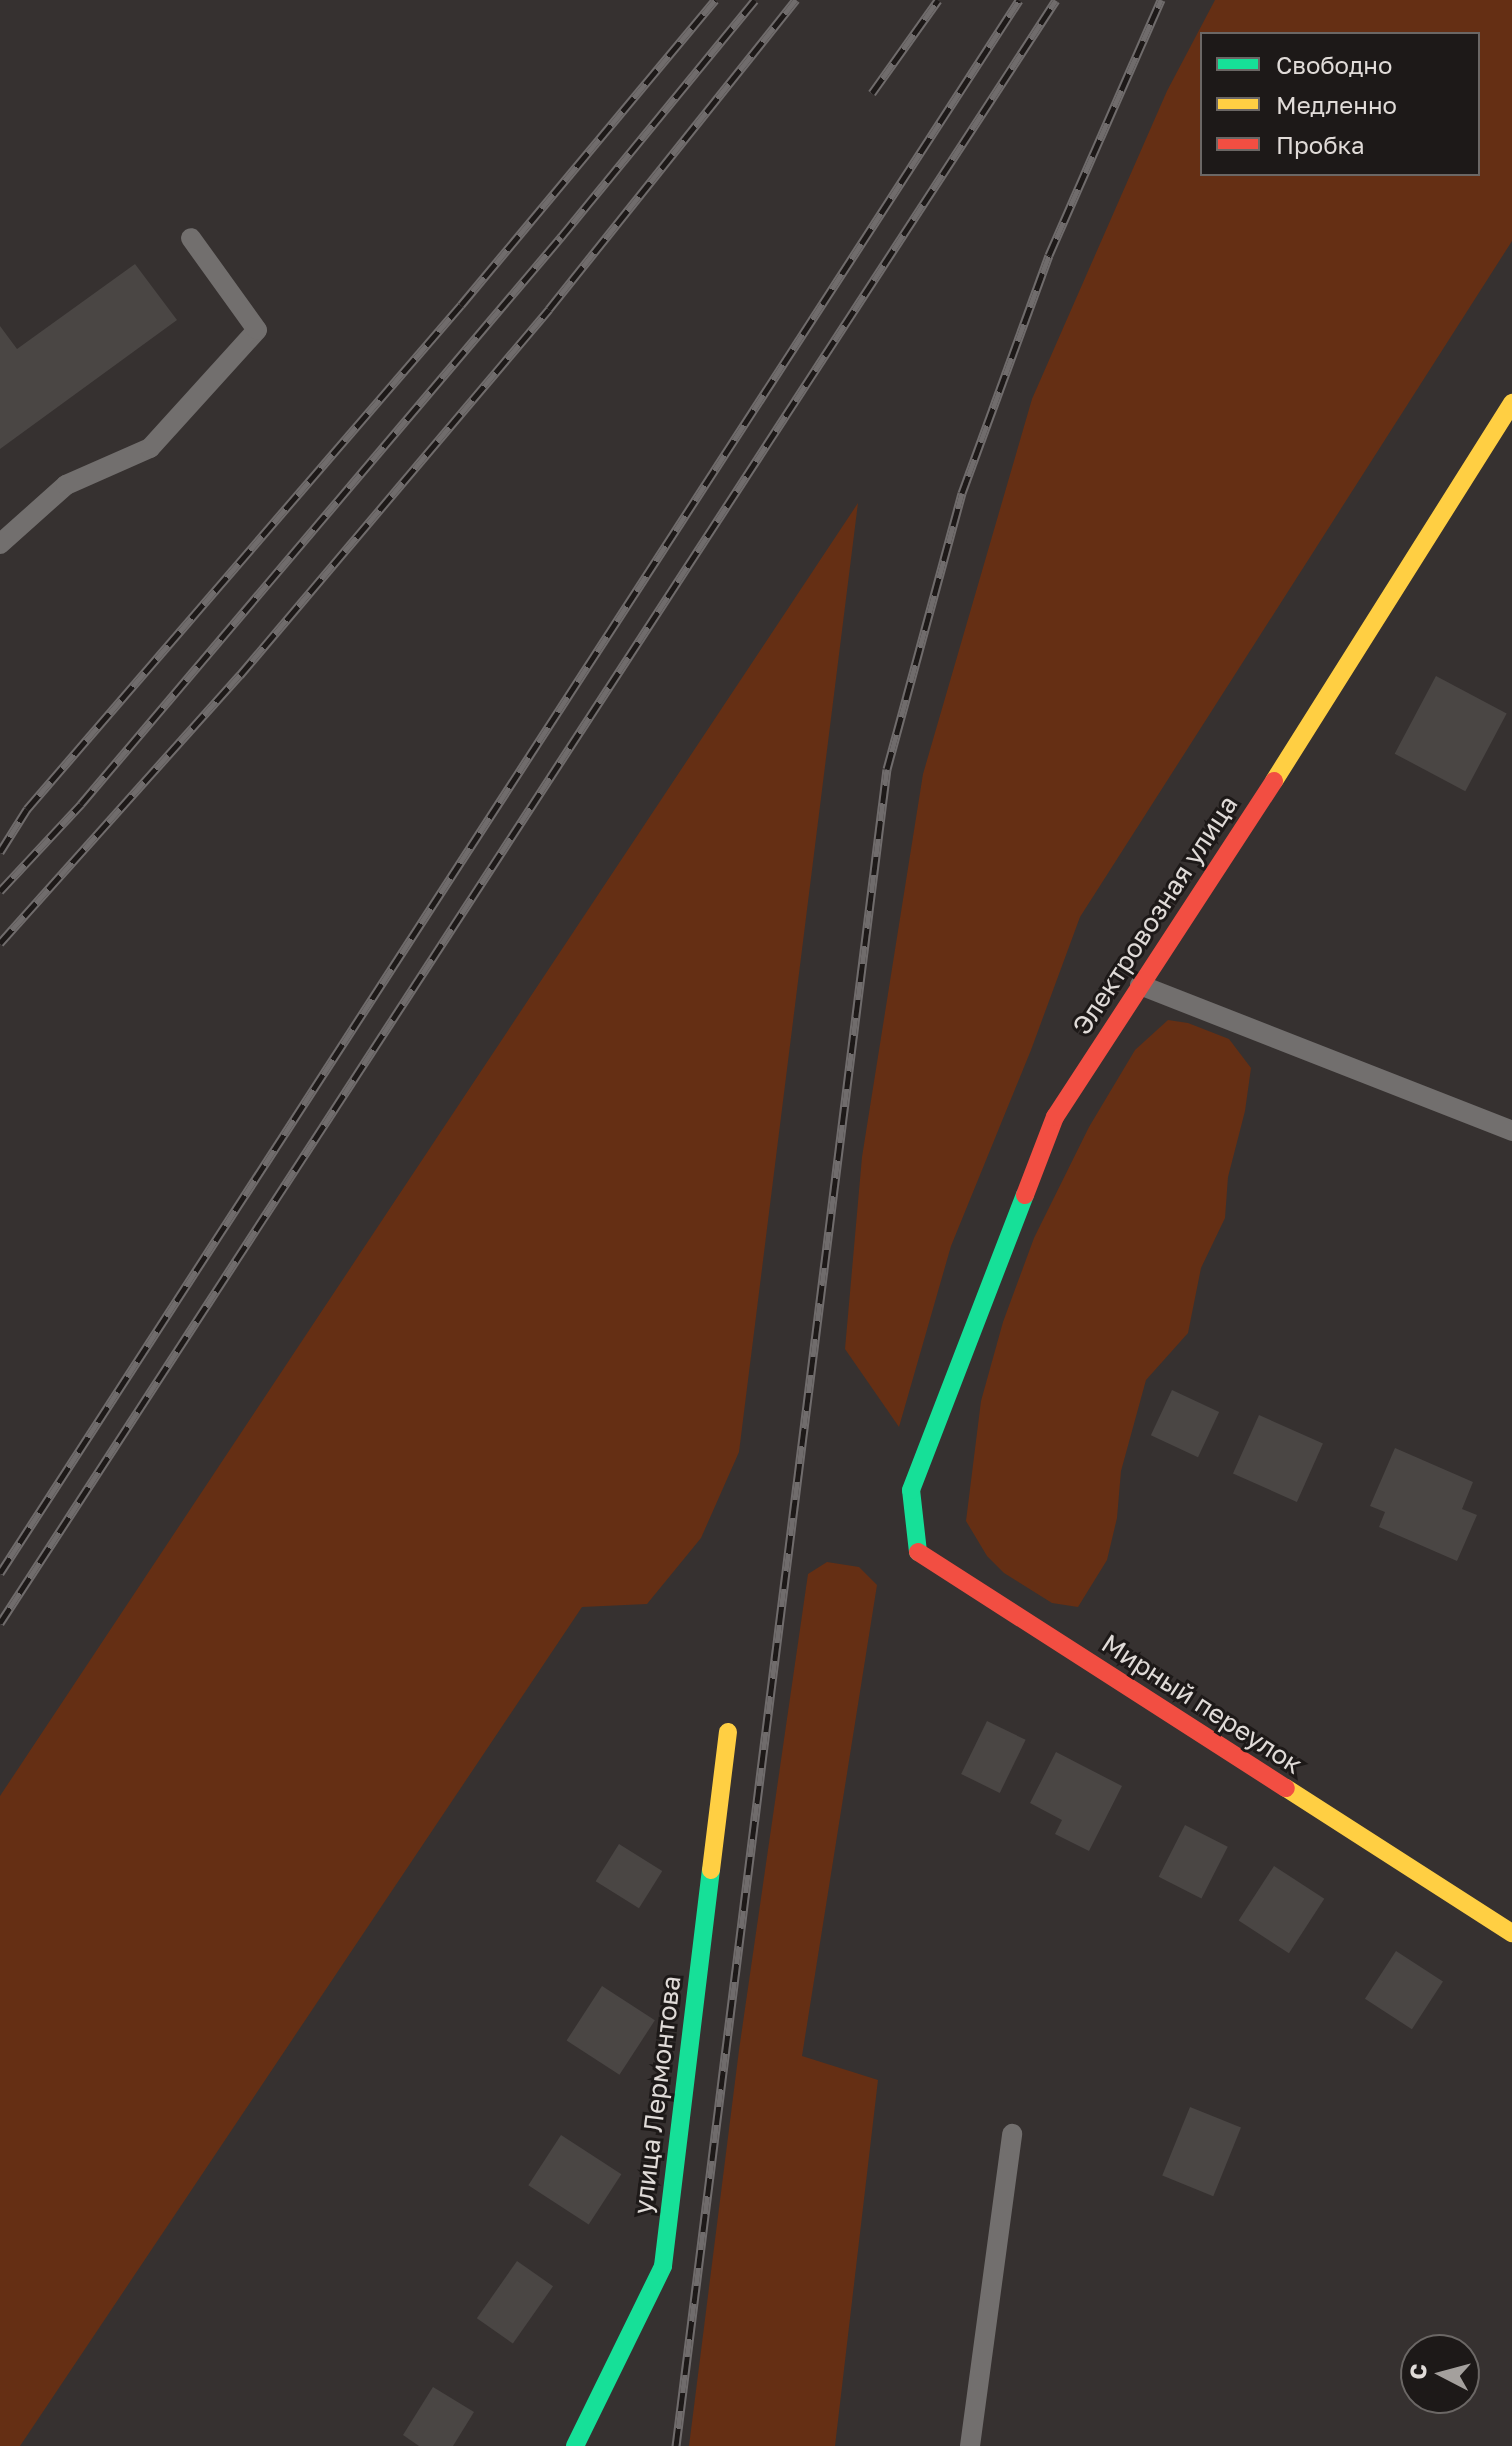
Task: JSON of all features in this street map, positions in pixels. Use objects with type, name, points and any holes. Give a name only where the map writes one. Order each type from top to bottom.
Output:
[{"type":"street","name":"Электровозная улица","points":[[911,1490],[1055,1117],[1323,705],[1512,403]]},
{"type":"street","name":"Мирный переулок","points":[[911,1490],[918,1554],[1512,1933]]},
{"type":"street","name":"улица Лермонтова","points":[[575,2446],[663,2266],[728,1732]]},
{"type":"lane","points":[[0,544],[66,485],[150,448],[257,330],[191,238]]},
{"type":"lane","points":[[1140,985],[1512,1131]]},
{"type":"lane","points":[[970,2446],[1012,2134]]},
{"type":"shaded area","points":[[1215,0],[1512,0],[1512,241],[1080,917],[1031,1050],[951,1246],[899,1427],[845,1349],[862,1157],[923,774],[1032,399],[1167,91]]},
{"type":"shaded area","points":[[858,503],[739,1452],[701,1538],[647,1604],[582,1607],[20,2446],[0,2446],[0,1796]]},
{"type":"shaded area","points":[[1168,1020],[1188,1023],[1229,1039],[1251,1068],[1245,1111],[1228,1177],[1225,1218],[1201,1268],[1188,1333],[1146,1380],[1121,1471],[1117,1518],[1107,1560],[1078,1607],[1052,1603],[1004,1573],[987,1556],[966,1521],[981,1401],[1003,1322],[1034,1238],[1089,1127],[1135,1050]]},
{"type":"shaded area","points":[[827,1562],[859,1567],[877,1585],[802,2056],[878,2080],[835,2446],[689,2446],[739,2050],[808,1574]]},
{"type":"building","points":[[135,264],[177,320],[0,449],[0,326],[17,349]]},
{"type":"building","points":[[1436,676],[1507,714],[1465,791],[1395,754]]},
{"type":"building","points":[[1172,1390],[1219,1412],[1198,1457],[1151,1435]]},
{"type":"building","points":[[1259,1415],[1323,1443],[1297,1502],[1233,1473]]},
{"type":"building","points":[[1395,1448],[1473,1482],[1462,1509],[1477,1515],[1457,1561],[1379,1527],[1385,1512],[1370,1506]]},
{"type":"building","points":[[987,1721],[1026,1740],[1000,1793],[961,1774]]},
{"type":"building","points":[[1056,1752],[1122,1786],[1089,1851],[1055,1834],[1062,1820],[1030,1803]]},
{"type":"building","points":[[1185,1825],[1228,1847],[1201,1898],[1159,1877]]},
{"type":"building","points":[[619,1844],[662,1871],[639,1908],[596,1881]]},
{"type":"building","points":[[1274,1866],[1324,1899],[1289,1953],[1239,1921]]},
{"type":"building","points":[[1396,1951],[1443,1981],[1412,2029],[1365,1999]]},
{"type":"building","points":[[602,1986],[655,2020],[619,2075],[567,2041]]},
{"type":"building","points":[[1190,2107],[1241,2128],[1213,2196],[1162,2176]]},
{"type":"building","points":[[561,2135],[621,2174],[589,2225],[528,2185]]},
{"type":"building","points":[[517,2261],[553,2286],[513,2344],[477,2318]]},
{"type":"building","points":[[433,2387],[474,2412],[453,2446],[419,2446],[403,2435]]},
{"type":"railway","points":[[0,852],[27,809],[461,305],[715,0]]},
{"type":"railway","points":[[0,891],[81,804],[561,237],[755,0]]},
{"type":"railway","points":[[0,943],[240,675],[549,309],[796,0]]},
{"type":"railway","points":[[872,93],[938,0]]},
{"type":"railway","points":[[0,1573],[1019,0]]},
{"type":"railway","points":[[0,1623],[1056,0]]},
{"type":"railway","points":[[676,2446],[887,769],[962,493],[1049,255],[1161,0]]},
{"type":"traffic: fast","points":[[918,1552],[911,1490],[1025,1195]]},
{"type":"traffic: fast","points":[[575,2446],[663,2266],[711,1870]]},
{"type":"traffic: slow","points":[[1274,781],[1512,403]]},
{"type":"traffic: slow","points":[[711,1870],[728,1732]]},
{"type":"traffic: slow","points":[[1286,1788],[1512,1933]]},
{"type":"traffic: jam","points":[[1025,1195],[1055,1117],[1274,781]]},
{"type":"traffic: jam","points":[[918,1552],[1286,1788]]}]
